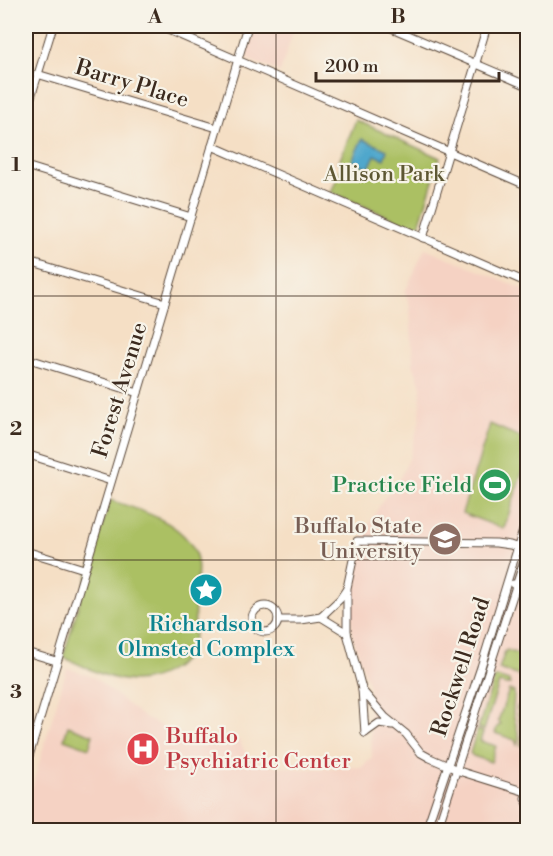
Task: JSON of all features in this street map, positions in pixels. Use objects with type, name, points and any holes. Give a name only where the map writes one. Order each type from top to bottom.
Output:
[{"type":"street","points":[[26,113],[53,26]]},
{"type":"street","points":[[159,26],[528,186]]},
{"type":"street","name":"Forest Avenue","points":[[26,761],[248,26]]},
{"type":"street","points":[[387,26],[528,86]]},
{"type":"street","points":[[423,238],[487,26]]},
{"type":"street","name":"Barry Place","points":[[37,74],[217,129]]},
{"type":"street","points":[[212,146],[528,283]]},
{"type":"street","points":[[26,166],[191,217]]},
{"type":"street","points":[[26,261],[165,303]]},
{"type":"street","points":[[26,358],[138,393]]},
{"type":"street","points":[[26,454],[111,481]]},
{"type":"street","name":"Rockwell Road","points":[[437,831],[512,583],[528,514]]},
{"type":"street","points":[[394,725],[380,723],[365,734],[362,689],[347,633],[347,588],[357,541],[496,543],[510,544],[519,548]]},
{"type":"street","name":"Rockwell Road","points":[[426,831],[512,583],[528,549]]},
{"type":"street","points":[[26,551],[84,569]]},
{"type":"street","points":[[512,583],[528,588]]},
{"type":"street","points":[[278,620],[321,617],[340,599],[347,588]]},
{"type":"street","points":[[321,617],[347,633]]},
{"type":"street","points":[[26,652],[56,661]]},
{"type":"street","points":[[362,689],[373,705],[406,734],[421,753],[448,766],[526,790],[525,798],[528,804]]},
{"type":"shaded area","points":[[255,26],[295,26],[280,72],[247,59]]},
{"type":"shaded area","name":"Buffalo State University","points":[[425,248],[527,291],[527,830],[26,830],[26,807],[67,668],[95,678],[142,716],[167,729],[192,737],[219,741],[239,740],[249,760],[274,766],[306,769],[362,767],[372,757],[369,686],[352,635],[353,575],[365,531],[383,500],[401,476],[409,459],[420,419],[421,386],[413,364],[410,306],[405,292]]},
{"type":"green space","name":"Allison Park","points":[[356,120],[440,158],[418,229],[331,192],[343,164],[339,162]]},
{"type":"green space","name":"Practice Field","points":[[490,424],[527,440],[527,457],[504,529],[462,513]]},
{"type":"green space","points":[[110,500],[154,516],[174,527],[190,543],[198,564],[191,650],[185,659],[174,668],[160,676],[146,680],[118,679],[63,657]]},
{"type":"green space","points":[[507,650],[521,655],[525,661],[520,676],[499,669]]},
{"type":"green space","points":[[497,677],[509,681],[510,684],[499,683],[484,730],[478,728],[494,679]]},
{"type":"green space","points":[[509,690],[514,692],[513,713],[519,737],[517,745],[515,740],[495,733],[501,724],[498,721]]},
{"type":"green space","points":[[527,698],[527,741],[521,745],[522,734],[517,708]]},
{"type":"green space","points":[[68,726],[93,735],[89,748],[64,739]]},
{"type":"green space","points":[[477,730],[483,732],[480,741],[496,746],[491,762],[470,753]]},
{"type":"water","points":[[362,139],[387,150],[384,159],[375,155],[369,168],[352,161]]},
{"type":"place","name":"Practice Field","points":[[495,485]]},
{"type":"place","name":"Buffalo State University","points":[[445,539]]},
{"type":"place","name":"Richardson Olmsted Complex","points":[[206,590]]},
{"type":"place","name":"Buffalo Psychiatric Center","points":[[143,749]]}]
